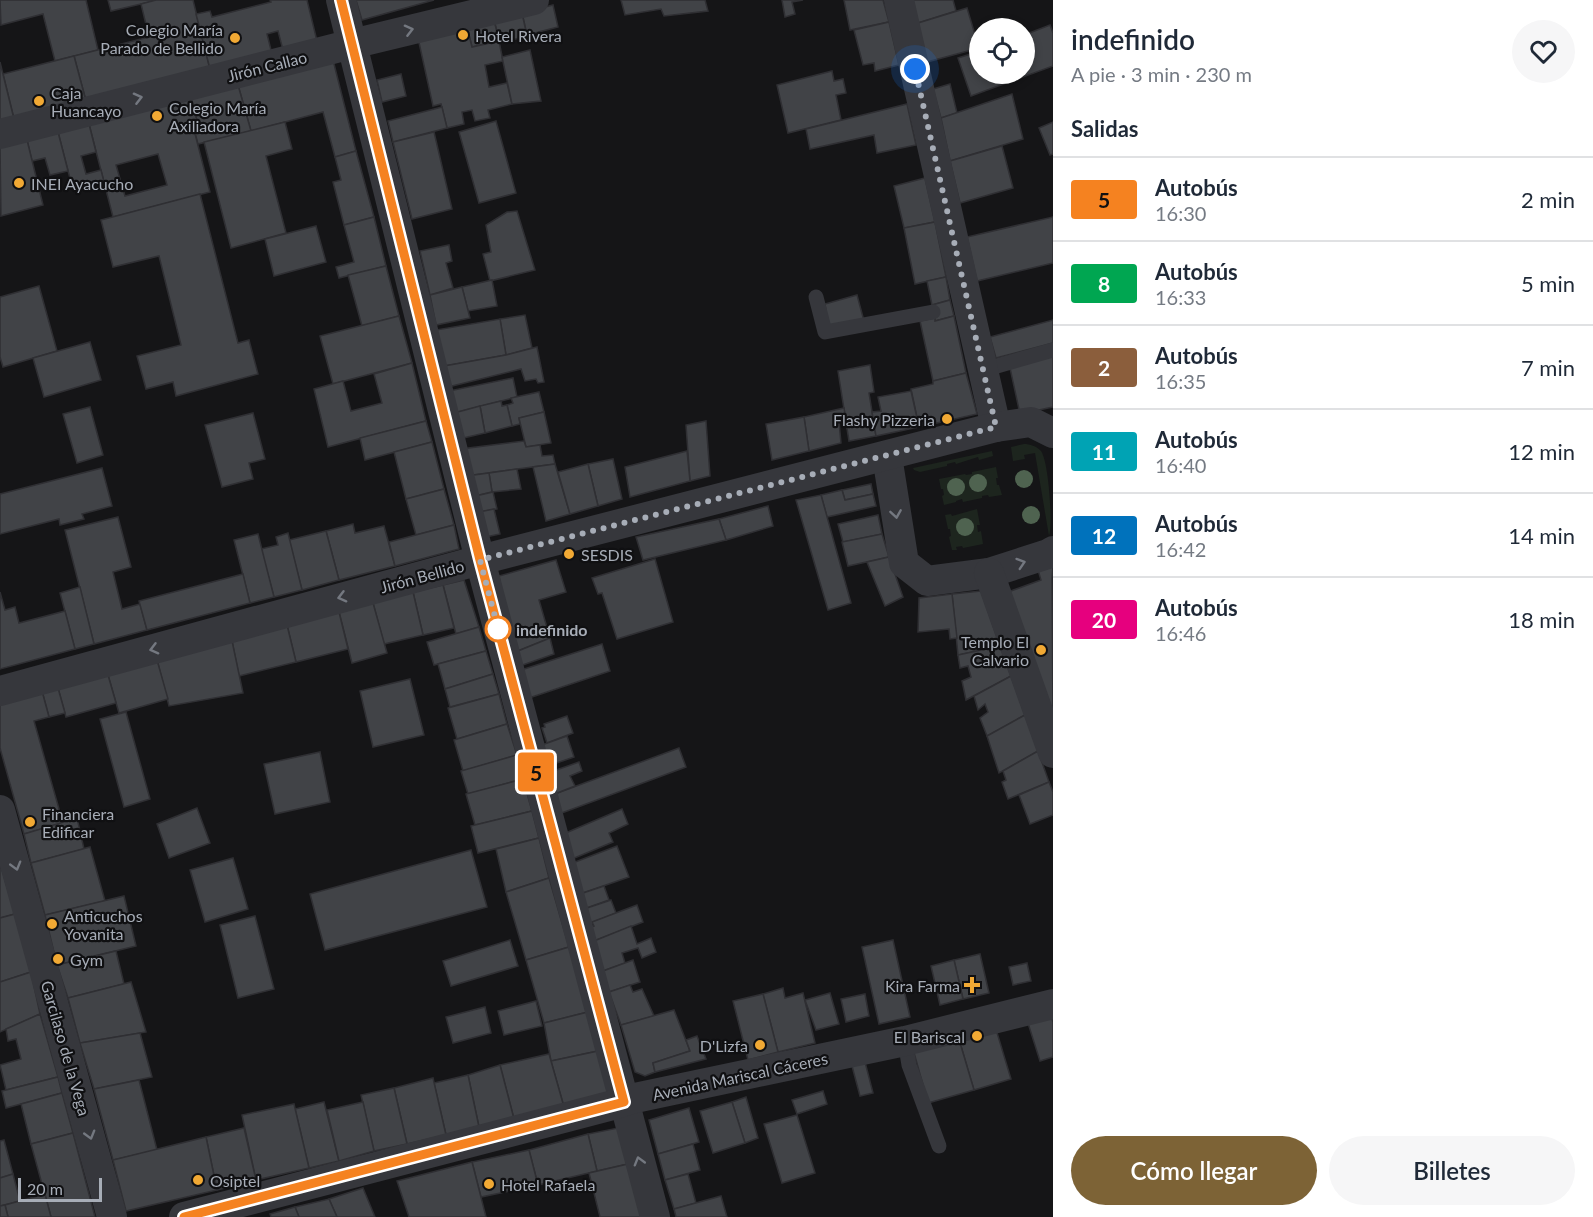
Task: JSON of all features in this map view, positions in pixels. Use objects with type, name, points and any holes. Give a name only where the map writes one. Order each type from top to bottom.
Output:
[{"type":"street","points":[[340,0],[480,560],[655,1217]]},
{"type":"street","name":"Jirón Callao","points":[[0,134],[534,0]]},
{"type":"street","points":[[899,0],[959,303],[983,370],[996,427]]},
{"type":"street","name":"Jirón Bellido","points":[[0,691],[480,560],[996,427],[1046,423]]},
{"type":"street","points":[[887,456],[904,563],[927,581],[988,573],[1053,551]]},
{"type":"street","points":[[988,573],[1053,753]]},
{"type":"street","name":"Garcilaso de la Vega","points":[[0,810],[112,1217]]},
{"type":"street","name":"Avenida Mariscal Cáceres","points":[[184,1217],[635,1098],[905,1041],[1053,1004]]},
{"type":"lane","points":[[816,297],[825,332],[933,312]]},
{"type":"lane","points":[[983,370],[1053,350]]},
{"type":"lane","points":[[905,1041],[909,1065],[939,1146]]},
{"type":"shaded area","points":[[1024,444],[1037,448],[1044,457],[1050,494],[1049,536],[1035,453],[1024,455],[1025,459],[1013,461],[1011,447]]},
{"type":"shaded area","points":[[992,451],[993,456],[979,460],[978,457],[920,472],[913,468]]},
{"type":"shaded area","points":[[996,467],[997,485],[1002,495],[982,496],[982,498],[963,502],[962,499],[944,505],[943,489],[941,489],[939,479],[972,474],[972,472]]},
{"type":"shaded area","points":[[977,509],[980,525],[977,525],[978,532],[981,531],[983,544],[956,547],[957,550],[952,550],[950,529],[948,529],[945,515],[951,514],[952,516]]},
{"type":"building","points":[[0,0],[86,0],[98,50],[55,61],[43,14],[1,25]]},
{"type":"building","points":[[108,0],[154,0],[154,1],[111,11]]},
{"type":"building","points":[[156,0],[193,0],[210,69],[86,101],[74,56],[149,37],[141,4]]},
{"type":"building","name":"Colegio María Parado de Bellido","points":[[270,0],[307,0],[317,41],[283,50],[278,31],[267,34],[272,54],[210,69],[196,14],[210,11],[212,17],[271,2]]},
{"type":"building","points":[[356,0],[434,0],[362,20]]},
{"type":"building","points":[[621,0],[705,0],[708,11],[664,16],[661,9],[625,15]]},
{"type":"building","points":[[782,0],[803,0],[792,2],[795,14],[785,17]]},
{"type":"building","points":[[844,0],[883,0],[889,22],[850,30]]},
{"type":"building","points":[[912,0],[953,0],[956,11],[918,23]]},
{"type":"building","points":[[553,5],[558,27],[527,35],[522,13]]},
{"type":"building","points":[[967,8],[970,18],[969,51],[927,62],[918,23]]},
{"type":"building","points":[[522,13],[527,36],[500,43],[494,20]]},
{"type":"building","points":[[494,20],[499,41],[472,47],[467,27]]},
{"type":"building","points":[[889,22],[899,65],[875,71],[874,63],[863,65],[854,30]]},
{"type":"building","points":[[1050,25],[1053,33],[1053,66],[1035,73],[1035,31]]},
{"type":"building","points":[[467,27],[472,47],[499,41],[503,61],[485,65],[489,87],[507,83],[512,104],[488,110],[490,118],[475,121],[472,110],[462,112],[464,124],[447,128],[441,104],[433,106],[418,38]]},
{"type":"building","points":[[530,50],[541,101],[512,104],[502,57]]},
{"type":"building","points":[[969,54],[969,84],[1004,84],[971,96],[958,58]]},
{"type":"building","points":[[74,56],[86,101],[14,119],[3,74]]},
{"type":"building","points":[[333,60],[356,151],[335,157],[323,112],[251,131],[238,85]]},
{"type":"building","points":[[0,62],[14,119],[0,123]]},
{"type":"building","points":[[832,71],[834,81],[843,79],[846,93],[836,95],[841,120],[788,133],[777,85]]},
{"type":"building","points":[[401,74],[406,96],[382,102],[377,80]]},
{"type":"building","points":[[950,84],[957,113],[941,118],[933,89]]},
{"type":"building","points":[[238,85],[251,131],[198,144],[193,126],[198,125],[191,98]]},
{"type":"building","points":[[1012,94],[1023,139],[950,161],[941,118]]},
{"type":"building","points":[[191,98],[198,125],[193,126],[210,192],[113,217],[89,124]],"holes":[[[158,154],[167,185],[125,196],[116,165]]]},
{"type":"building","points":[[907,104],[916,145],[877,153],[874,135],[810,149],[806,129]]},
{"type":"building","points":[[442,107],[447,128],[393,142],[388,121]]},
{"type":"building","points":[[496,121],[516,193],[479,203],[459,132]]},
{"type":"building","points":[[285,122],[292,149],[266,156],[286,233],[231,248],[204,142]]},
{"type":"building","points":[[1053,122],[1053,154],[1050,155],[1039,128]]},
{"type":"building","points":[[89,124],[96,152],[81,156],[86,174],[101,170],[104,182],[73,190],[58,132]]},
{"type":"building","points":[[58,132],[68,171],[50,175],[45,158],[32,161],[27,140]]},
{"type":"building","points":[[434,132],[452,209],[412,219],[393,142]]},
{"type":"building","name":"INEI Ayacucho","points":[[27,140],[43,205],[1,216],[0,147]]},
{"type":"building","points":[[1002,146],[1013,188],[960,203],[950,161]]},
{"type":"building","points":[[356,151],[374,217],[344,225],[333,182],[341,180],[335,157]]},
{"type":"building","points":[[925,178],[935,222],[904,228],[894,186]]},
{"type":"building","points":[[200,194],[238,343],[249,340],[258,374],[176,396],[173,382],[146,389],[137,356],[181,345],[159,256],[113,267],[101,220]]},
{"type":"building","points":[[517,211],[535,270],[490,281],[483,254],[491,252],[486,225],[507,212]]},
{"type":"building","points":[[374,217],[386,266],[339,278],[336,267],[354,262],[344,225]]},
{"type":"building","points":[[1053,217],[1053,263],[977,281],[967,237]]},
{"type":"building","points":[[935,222],[946,277],[915,284],[904,228]]},
{"type":"building","points":[[316,226],[326,262],[274,276],[265,239]]},
{"type":"building","points":[[449,245],[452,261],[446,263],[453,288],[430,295],[420,251]]},
{"type":"building","points":[[386,266],[399,316],[362,326],[348,275]]},
{"type":"building","points":[[946,277],[950,300],[932,305],[927,281]]},
{"type":"building","points":[[492,280],[497,306],[468,311],[462,287]]},
{"type":"building","points":[[39,286],[57,351],[3,367],[0,357],[0,297]]},
{"type":"building","points":[[462,287],[470,318],[436,325],[430,295]]},
{"type":"building","points":[[857,295],[864,321],[829,331],[825,304]]},
{"type":"building","points":[[950,300],[954,316],[935,321],[932,305]]},
{"type":"building","points":[[525,315],[532,348],[506,355],[500,319]]},
{"type":"building","points":[[399,316],[412,363],[333,384],[320,336]]},
{"type":"building","points":[[954,316],[966,373],[933,381],[920,321],[935,318],[935,321]]},
{"type":"building","points":[[500,319],[506,355],[444,366],[436,330]]},
{"type":"building","points":[[1053,320],[1053,343],[996,358],[990,337]]},
{"type":"building","points":[[90,342],[101,380],[44,397],[33,358]]},
{"type":"building","points":[[537,347],[544,382],[538,383],[536,379],[525,381],[521,369],[448,387],[444,366]]},
{"type":"building","points":[[1053,354],[1053,407],[1020,414],[1010,368]]},
{"type":"building","points":[[412,363],[426,421],[328,447],[314,389],[343,381],[351,411],[382,403],[374,374]]},
{"type":"building","points":[[870,365],[874,392],[869,393],[876,436],[849,441],[838,371]]},
{"type":"building","points":[[966,373],[977,414],[919,427],[911,389]]},
{"type":"building","points":[[513,378],[517,397],[454,413],[449,391]]},
{"type":"building","points":[[911,391],[919,427],[876,436],[872,412],[881,411],[878,397]]},
{"type":"building","points":[[539,392],[544,412],[519,418],[520,424],[512,426],[507,405],[513,403],[511,398]]},
{"type":"building","points":[[501,401],[502,406],[507,405],[512,426],[485,433],[480,406]]},
{"type":"building","points":[[480,406],[485,433],[459,439],[454,413]]},
{"type":"building","points":[[90,407],[103,455],[77,463],[63,414]]},
{"type":"building","points":[[844,408],[846,420],[839,422],[841,443],[809,451],[804,417]]},
{"type":"building","points":[[544,412],[551,443],[526,447],[519,418]]},
{"type":"building","points":[[253,413],[265,459],[249,463],[253,479],[222,487],[205,425]]},
{"type":"building","points":[[804,417],[809,451],[772,460],[766,424]]},
{"type":"building","points":[[426,421],[432,442],[365,460],[360,438]]},
{"type":"building","points":[[706,421],[710,476],[690,481],[686,425]]},
{"type":"building","points":[[524,441],[526,447],[540,445],[542,456],[553,455],[555,464],[466,476],[461,449]]},
{"type":"building","points":[[432,442],[444,489],[406,499],[394,452]]},
{"type":"building","points":[[687,451],[690,481],[630,497],[625,467]]},
{"type":"building","points":[[613,459],[622,499],[598,506],[588,464]]},
{"type":"building","points":[[555,464],[570,514],[546,521],[533,467]]},
{"type":"building","points":[[588,464],[598,506],[570,514],[558,472]]},
{"type":"building","points":[[102,468],[112,506],[82,514],[84,519],[60,525],[59,519],[0,534],[0,494]]},
{"type":"building","points":[[517,469],[521,489],[492,492],[489,473]]},
{"type":"building","points":[[489,473],[492,492],[471,497],[466,476]]},
{"type":"building","points":[[871,484],[873,494],[845,500],[842,490]]},
{"type":"building","points":[[444,489],[454,525],[416,535],[406,499]]},
{"type":"building","points":[[842,490],[845,500],[873,494],[876,506],[827,517],[821,495]]},
{"type":"building","points":[[493,492],[497,509],[474,513],[471,497]]},
{"type":"building","points":[[821,495],[851,603],[828,610],[796,500]]},
{"type":"building","points":[[768,506],[773,526],[726,540],[719,519]]},
{"type":"building","points":[[494,509],[500,534],[481,538],[474,513]]},
{"type":"building","points":[[878,515],[882,534],[843,542],[838,524]]},
{"type":"building","points":[[118,517],[131,567],[113,572],[122,609],[140,604],[147,630],[94,644],[65,530]]},
{"type":"building","points":[[719,519],[726,540],[643,560],[636,537]]},
{"type":"building","points":[[353,524],[355,533],[384,526],[395,566],[339,580],[326,531]]},
{"type":"building","points":[[454,525],[459,549],[395,566],[389,542]]},
{"type":"building","points":[[326,531],[339,580],[302,590],[289,540]]},
{"type":"building","points":[[288,533],[302,590],[274,597],[261,549],[278,545],[276,537]]},
{"type":"building","points":[[258,534],[274,597],[250,603],[234,540]]},
{"type":"building","points":[[882,534],[889,557],[848,566],[842,542]]},
{"type":"building","points":[[889,557],[903,597],[885,606],[867,562]]},
{"type":"building","points":[[655,559],[673,622],[617,639],[602,593],[598,594],[592,578]]},
{"type":"building","points":[[556,560],[566,592],[539,600],[550,638],[513,653],[499,576]]},
{"type":"building","name":"Templo El Calvario","points":[[1053,566],[1053,717],[1008,592],[1041,580],[1038,570]]},
{"type":"building","points":[[243,574],[250,603],[147,630],[139,601]]},
{"type":"building","points":[[464,580],[479,627],[456,634],[443,585]]},
{"type":"building","points":[[443,585],[454,628],[423,635],[413,592]]},
{"type":"building","points":[[80,587],[94,644],[75,649],[60,593]]},
{"type":"building","points":[[981,591],[1000,646],[958,655],[952,594]]},
{"type":"building","points":[[0,592],[5,610],[15,607],[19,623],[65,611],[75,649],[0,669]]},
{"type":"building","points":[[413,592],[423,635],[384,644],[373,603]]},
{"type":"building","points":[[952,594],[957,638],[950,639],[949,629],[918,632],[919,598]]},
{"type":"building","points":[[373,603],[387,653],[352,663],[339,612]]},
{"type":"building","points":[[339,612],[348,649],[296,662],[287,625]]},
{"type":"building","points":[[287,625],[296,662],[239,676],[232,641]]},
{"type":"building","points":[[479,627],[486,651],[434,665],[427,642]]},
{"type":"building","points":[[550,638],[554,654],[517,667],[513,653]]},
{"type":"building","points":[[232,641],[243,693],[169,706],[157,660]]},
{"type":"building","points":[[602,644],[610,671],[526,699],[518,671]]},
{"type":"building","points":[[1000,646],[1011,676],[966,700],[962,681],[971,677],[968,666],[960,668],[958,655]]},
{"type":"building","points":[[486,651],[493,674],[445,689],[438,664]]},
{"type":"building","points":[[157,660],[168,699],[119,713],[108,675]]},
{"type":"building","points":[[493,674],[499,694],[450,707],[445,689]]},
{"type":"building","points":[[108,675],[116,703],[66,717],[58,688]]},
{"type":"building","points":[[1011,676],[1025,715],[987,736],[980,718],[988,712],[985,704],[978,710],[974,696]]},
{"type":"building","points":[[410,679],[424,735],[373,747],[360,691]]},
{"type":"building","points":[[58,688],[65,713],[49,717],[42,691]]},
{"type":"building","points":[[42,691],[49,717],[34,721],[63,823],[24,834],[0,748],[0,703]]},
{"type":"building","points":[[499,694],[507,724],[457,739],[448,708]]},
{"type":"building","points":[[126,712],[150,799],[124,807],[100,719]]},
{"type":"building","points":[[1025,715],[1038,751],[999,773],[987,736]]},
{"type":"building","points":[[567,716],[573,733],[547,743],[542,728],[545,727],[544,724]]},
{"type":"building","points":[[507,724],[517,755],[463,771],[454,740]]},
{"type":"building","points":[[567,736],[574,757],[545,767],[539,746]]},
{"type":"building","points":[[679,748],[686,767],[559,814],[552,795]]},
{"type":"building","points":[[1038,751],[1049,782],[1008,799],[1002,782],[1006,780],[1003,771]]},
{"type":"building","points":[[320,752],[330,802],[275,814],[264,764]]},
{"type":"building","points":[[517,755],[523,779],[468,794],[461,771]]},
{"type":"building","points":[[579,762],[582,771],[570,776],[575,786],[552,795],[545,774]]},
{"type":"building","points":[[523,779],[532,811],[475,825],[466,794]]},
{"type":"building","points":[[1049,782],[1053,792],[1053,815],[1030,824],[1019,795]]},
{"type":"building","points":[[197,808],[210,843],[169,858],[157,824]]},
{"type":"building","points":[[622,809],[628,824],[609,833],[613,842],[572,859],[561,835]]},
{"type":"building","points":[[532,811],[539,838],[478,853],[471,826]]},
{"type":"building","points":[[77,818],[84,849],[31,863],[24,834]]},
{"type":"building","points":[[539,838],[549,878],[506,892],[496,849]]},
{"type":"building","points":[[617,846],[629,877],[580,894],[570,864]]},
{"type":"building","points":[[90,847],[105,901],[45,915],[31,863]]},
{"type":"building","points":[[471,850],[487,907],[325,950],[310,894]]},
{"type":"building","points":[[233,858],[248,909],[205,922],[190,870]]},
{"type":"building","points":[[0,863],[15,914],[0,918]]},
{"type":"building","points":[[549,878],[569,947],[526,960],[506,892]]},
{"type":"building","points":[[604,886],[609,900],[584,909],[580,894]]},
{"type":"building","points":[[124,896],[136,946],[57,965],[45,915]]},
{"type":"building","points":[[611,900],[616,913],[589,924],[584,909]]},
{"type":"building","points":[[637,905],[643,922],[594,941],[589,928],[594,926],[592,922]]},
{"type":"building","points":[[15,914],[31,972],[0,982],[0,918]]},
{"type":"building","points":[[255,916],[274,989],[238,998],[220,925]]},
{"type":"building","points":[[631,926],[637,944],[651,938],[656,952],[642,958],[638,948],[622,953],[625,963],[603,971],[594,941]]},
{"type":"building","points":[[510,940],[518,966],[451,986],[443,961]]},
{"type":"building","points":[[893,940],[910,1017],[879,1024],[862,947]]},
{"type":"building","points":[[569,947],[588,1012],[544,1023],[526,960]]},
{"type":"building","points":[[116,951],[124,984],[68,998],[57,965]]},
{"type":"building","points":[[980,954],[989,993],[963,999],[954,960]]},
{"type":"building","points":[[633,960],[640,982],[609,992],[603,971]]},
{"type":"building","points":[[954,960],[963,999],[940,1005],[931,966]]},
{"type":"building","points":[[1027,963],[1031,981],[1013,985],[1009,967]]},
{"type":"building","points":[[31,972],[40,1014],[0,1032],[0,982]]},
{"type":"building","points":[[131,982],[146,1032],[80,1043],[68,998]]},
{"type":"building","points":[[630,985],[633,992],[642,989],[654,1016],[621,1025],[609,992]]},
{"type":"building","points":[[783,988],[785,998],[803,993],[815,1043],[778,1052],[763,994]]},
{"type":"building","points":[[830,993],[839,1024],[816,1030],[805,1000]]},
{"type":"building","points":[[763,994],[778,1052],[748,1060],[733,1001]]},
{"type":"building","points":[[865,994],[869,1016],[846,1022],[841,999]]},
{"type":"building","points":[[536,1001],[542,1026],[504,1035],[498,1011]]},
{"type":"building","points":[[485,1007],[491,1033],[453,1043],[446,1017]]},
{"type":"building","points":[[674,1010],[690,1051],[653,1063],[655,1072],[645,1076],[635,1072],[621,1025]]},
{"type":"building","points":[[588,1012],[598,1051],[551,1061],[544,1023]]},
{"type":"building","points":[[1050,1013],[1053,1022],[1053,1057],[1040,1061],[1027,1020]]},
{"type":"building","points":[[40,1014],[58,1077],[6,1090],[0,1065],[21,1059],[16,1039],[8,1041],[6,1029]]},
{"type":"building","points":[[995,1026],[1011,1079],[974,1090],[958,1036]]},
{"type":"building","points":[[140,1033],[152,1077],[94,1089],[80,1043]]},
{"type":"building","points":[[697,1036],[706,1059],[655,1072],[653,1063],[690,1051],[686,1040]]},
{"type":"building","points":[[958,1036],[974,1090],[928,1103],[913,1049]]},
{"type":"building","points":[[598,1051],[609,1097],[564,1107],[551,1061]]},
{"type":"building","points":[[549,1054],[564,1107],[514,1119],[500,1065]]},
{"type":"building","points":[[865,1062],[873,1093],[860,1096],[852,1066]]},
{"type":"building","points":[[500,1065],[514,1119],[479,1127],[468,1075]]},
{"type":"building","points":[[468,1075],[479,1127],[446,1135],[434,1083]]},
{"type":"building","points":[[58,1077],[62,1093],[6,1108],[2,1091]]},
{"type":"building","points":[[433,1078],[446,1135],[407,1144],[394,1088]]},
{"type":"building","points":[[139,1080],[157,1150],[113,1160],[94,1089]]},
{"type":"building","points":[[394,1088],[407,1144],[374,1151],[361,1095]]},
{"type":"building","points":[[823,1091],[827,1104],[797,1114],[792,1100]]},
{"type":"building","points":[[62,1093],[73,1133],[31,1144],[21,1104]]},
{"type":"building","points":[[746,1097],[758,1138],[745,1143],[732,1102]]},
{"type":"building","points":[[324,1102],[339,1161],[309,1168],[295,1109]]},
{"type":"building","points":[[363,1102],[374,1151],[339,1161],[327,1110]]},
{"type":"building","points":[[732,1102],[745,1143],[713,1153],[700,1111]]},
{"type":"building","points":[[294,1104],[309,1168],[256,1180],[242,1115]]},
{"type":"building","points":[[689,1108],[699,1142],[658,1154],[649,1120]]},
{"type":"building","points":[[797,1115],[815,1173],[782,1183],[764,1124]]},
{"type":"building","points":[[244,1128],[256,1180],[217,1190],[206,1137]]},
{"type":"building","points":[[618,1128],[628,1164],[597,1171],[588,1134]]},
{"type":"building","points":[[73,1133],[95,1217],[51,1217],[31,1144]]},
{"type":"building","points":[[588,1134],[597,1171],[538,1185],[529,1150]]},
{"type":"building","points":[[206,1137],[217,1190],[126,1211],[113,1160]]},
{"type":"building","points":[[4,1140],[13,1174],[0,1178],[0,1141]]},
{"type":"building","points":[[693,1144],[700,1170],[665,1180],[658,1154]]},
{"type":"building","points":[[529,1150],[538,1185],[481,1197],[472,1162]]},
{"type":"building","points":[[472,1162],[486,1217],[409,1217],[397,1181]]},
{"type":"building","points":[[628,1164],[642,1217],[600,1217],[589,1173]]},
{"type":"building","points":[[13,1174],[20,1201],[0,1206],[0,1178]]},
{"type":"building","points":[[688,1174],[696,1203],[674,1209],[665,1180]]},
{"type":"building","points":[[363,1188],[375,1217],[337,1217],[329,1199]]},
{"type":"building","points":[[45,1194],[51,1217],[8,1217],[5,1205]]},
{"type":"building","points":[[721,1196],[727,1217],[676,1217],[674,1209]]},
{"type":"building","points":[[329,1199],[337,1217],[299,1217],[295,1207]]},
{"type":"building","points":[[5,1205],[8,1217],[0,1217],[0,1206]]},
{"type":"building","points":[[295,1207],[299,1217],[271,1217],[270,1214]]},
{"type":"bus line","name":"5","points":[[184,1217],[624,1102],[480,560],[341,0]]},
{"type":"place","name":"Hotel Rivera","points":[[463,35]]},
{"type":"place","name":"Colegio María Parado de Bellido","points":[[235,38]]},
{"type":"place","name":"Caja Huancayo","points":[[39,101]]},
{"type":"place","name":"Colegio María Axiliadora","points":[[157,116]]},
{"type":"place","name":"INEI Ayacucho","points":[[19,183]]},
{"type":"place","name":"Flashy Pizzeria","points":[[947,419]]},
{"type":"place","name":"SESDIS","points":[[569,554]]},
{"type":"place","name":"indefinido","points":[[498,629]]},
{"type":"place","name":"Templo El Calvario","points":[[1041,650]]},
{"type":"place","name":"Financiera Edificar","points":[[30,822]]},
{"type":"place","name":"Anticuchos Yovanita","points":[[52,924]]},
{"type":"place","name":"Gym","points":[[58,959]]},
{"type":"place","name":"Kira Farma","points":[[972,985]]},
{"type":"place","name":"El Bariscal","points":[[977,1036]]},
{"type":"place","name":"D'Lizfa","points":[[760,1045]]},
{"type":"place","name":"Osiptel","points":[[198,1180]]},
{"type":"place","name":"Hotel Rafaela","points":[[489,1184]]},
{"type":"route","points":[[498,629],[499,632],[480,560],[996,427],[915,69]]}]
